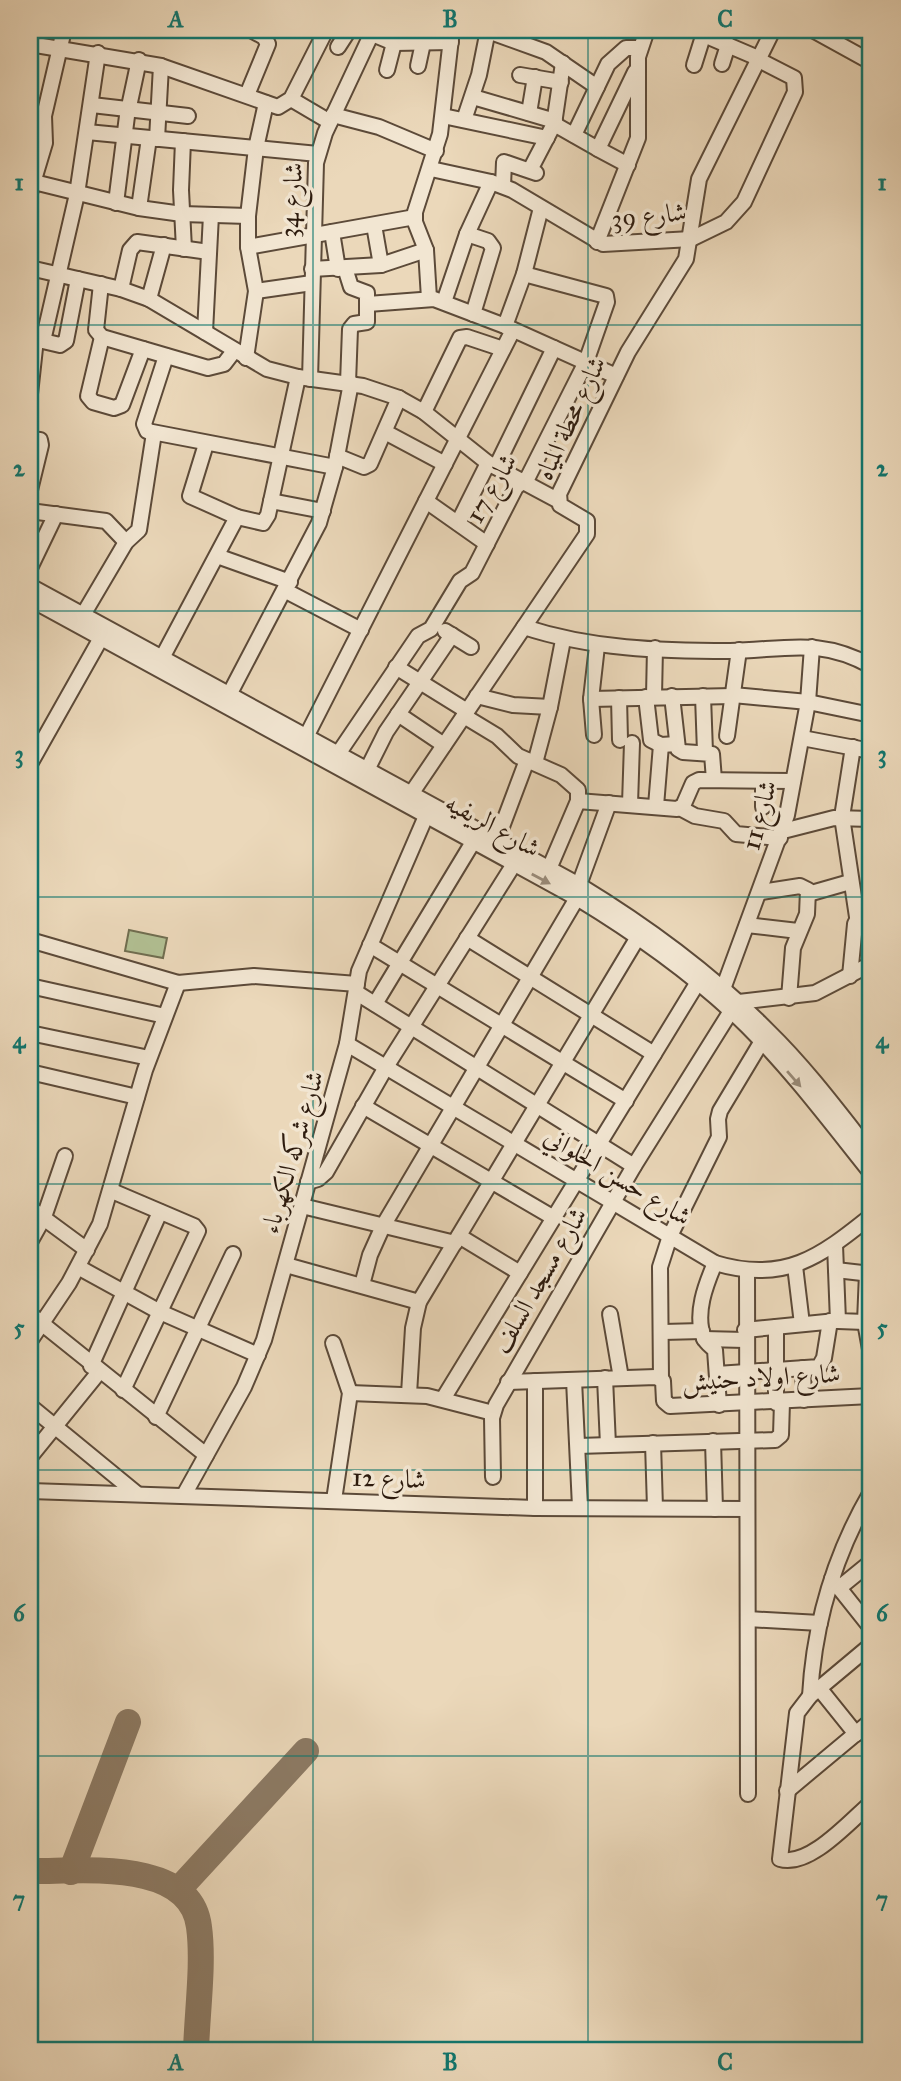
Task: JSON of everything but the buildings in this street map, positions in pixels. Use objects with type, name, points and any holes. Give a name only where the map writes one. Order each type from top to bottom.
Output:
[{"type":"street","points":[[64,30],[44,116],[45,143],[31,186],[182,214],[248,216]]},
{"type":"street","points":[[247,95],[268,44],[264,37],[250,30]]},
{"type":"street","points":[[291,99],[326,30]]},
{"type":"street","points":[[338,47],[349,30]]},
{"type":"street","points":[[597,242],[628,165],[638,131],[638,68],[640,48],[647,30]]},
{"type":"street","name":"شارع محطة المياه","points":[[411,794],[588,530],[587,522],[558,501],[616,376],[639,333],[687,259],[692,208],[699,179],[773,30]]},
{"type":"street","points":[[813,30],[871,62]]},
{"type":"street","points":[[464,120],[495,31],[539,48],[597,87]]},
{"type":"street","points":[[694,65],[704,32],[758,59]]},
{"type":"street","points":[[371,33],[394,43],[423,43],[451,36],[443,116],[436,151],[415,217],[426,250],[429,298]]},
{"type":"street","name":"شارع 34","points":[[271,500],[280,456],[304,378],[312,276],[314,174],[318,153],[371,33]]},
{"type":"street","points":[[387,70],[394,43]]},
{"type":"street","points":[[418,66],[423,43]]},
{"type":"street","points":[[30,44],[161,65],[272,105],[291,99],[332,118],[379,127],[436,151]]},
{"type":"street","points":[[722,64],[728,45]]},
{"type":"street","points":[[574,135],[614,57],[626,48],[640,48]]},
{"type":"street","points":[[30,394],[36,339],[57,275],[78,194],[98,53]]},
{"type":"street","name":"شارع 39","points":[[430,169],[497,184],[597,242],[616,246],[691,239],[726,222],[744,201],[795,92],[794,78],[758,59]]},
{"type":"street","points":[[116,203],[139,60]]},
{"type":"street","points":[[444,302],[467,234],[497,184],[504,162],[533,172],[555,123],[563,63]]},
{"type":"street","points":[[139,208],[157,114],[161,65]]},
{"type":"street","points":[[598,149],[638,68]]},
{"type":"street","points":[[520,75],[561,82]]},
{"type":"street","points":[[525,132],[535,77]]},
{"type":"street","points":[[473,97],[555,123],[628,165]]},
{"type":"street","points":[[92,104],[129,111],[188,116]]},
{"type":"street","points":[[102,284],[96,330],[102,337],[214,368],[240,355],[256,291],[248,247],[248,216],[256,148],[272,105]]},
{"type":"street","points":[[499,127],[506,106]]},
{"type":"street","points":[[443,116],[547,138]]},
{"type":"street","points":[[612,119],[638,131]]},
{"type":"street","points":[[88,132],[318,153]]},
{"type":"street","points":[[183,141],[184,248]]},
{"type":"street","points":[[306,737],[503,349],[541,208]]},
{"type":"street","points":[[205,332],[211,215]]},
{"type":"street","points":[[248,247],[415,217]]},
{"type":"street","points":[[374,225],[381,265]]},
{"type":"street","points":[[229,695],[288,587],[323,511],[336,462],[349,383],[350,329],[355,324],[367,322],[368,304],[367,293],[351,287],[341,268],[332,232]]},
{"type":"street","points":[[467,234],[488,241],[494,248],[473,314]]},
{"type":"street","points":[[121,289],[134,244],[140,242],[209,252]]},
{"type":"street","points":[[149,299],[164,245]]},
{"type":"street","points":[[256,291],[341,268],[381,265],[426,250]]},
{"type":"street","points":[[30,268],[102,284],[149,299],[240,355],[304,378],[349,383],[399,398],[424,412],[492,465],[558,501]]},
{"type":"street","name":"شارع 17","points":[[338,754],[418,636],[435,624],[460,581],[472,573],[516,487],[528,477],[586,362],[607,302],[606,296],[524,274]]},
{"type":"street","points":[[36,339],[60,345],[66,341],[78,279]]},
{"type":"street","points":[[368,304],[429,298],[444,302],[616,376]]},
{"type":"street","points":[[102,337],[88,396],[93,402],[114,408],[122,405],[143,349]]},
{"type":"street","points":[[424,412],[458,340],[467,337],[503,349]]},
{"type":"street","points":[[458,523],[554,348]]},
{"type":"street","points":[[166,356],[144,424],[145,429],[206,444],[368,466],[399,398]]},
{"type":"street","points":[[384,432],[445,464]]},
{"type":"street","points":[[83,615],[127,542],[139,530],[154,433]]},
{"type":"street","points":[[30,439],[40,440],[41,445],[30,490]]},
{"type":"street","points":[[206,444],[190,496],[237,517],[262,523],[268,515],[271,500],[323,511]]},
{"type":"street","points":[[426,501],[487,544]]},
{"type":"street","points":[[30,511],[106,521],[127,542]]},
{"type":"street","points":[[30,568],[56,514]]},
{"type":"street","points":[[162,658],[237,517]]},
{"type":"street","points":[[217,556],[288,587],[361,630]]},
{"type":"street","name":"شارع الريفيه","points":[[30,586],[411,794],[424,810],[473,842],[514,864],[578,891],[668,943],[723,989],[762,1041],[817,1096],[871,1173]]},
{"type":"street","name":"شارع الريفيه","points":[[30,599],[424,810],[497,841],[549,869],[735,1007],[871,1153]]},
{"type":"street","points":[[435,624],[471,647]]},
{"type":"street","points":[[524,626],[563,640],[597,646],[739,650],[774,646],[812,647],[850,656],[871,666]]},
{"type":"street","points":[[367,770],[398,714],[452,635]]},
{"type":"street","points":[[30,764],[101,638]]},
{"type":"street","points":[[497,841],[531,762],[550,707],[563,640]]},
{"type":"street","points":[[594,735],[592,699],[597,646]]},
{"type":"street","name":"شارع 11","points":[[723,989],[782,834],[808,702],[812,647]]},
{"type":"street","points":[[655,648],[649,736],[661,745],[677,744]]},
{"type":"street","points":[[727,736],[739,650]]},
{"type":"street","points":[[397,667],[466,713],[531,762],[575,784],[578,802],[549,869]]},
{"type":"street","points":[[592,699],[733,695],[808,702],[871,715]]},
{"type":"street","points":[[478,696],[513,705],[550,707]]},
{"type":"street","points":[[672,696],[677,744],[681,752],[705,752],[713,756],[714,780]]},
{"type":"street","points":[[703,696],[705,752]]},
{"type":"street","points":[[619,698],[626,742],[630,804]]},
{"type":"street","points":[[398,714],[444,744]]},
{"type":"street","points":[[802,738],[871,751]]},
{"type":"street","points":[[656,806],[661,745]]},
{"type":"street","points":[[850,976],[857,917],[842,817],[853,747]]},
{"type":"street","points":[[680,808],[693,783],[714,780],[793,781]]},
{"type":"street","points":[[763,781],[763,807]]},
{"type":"street","points":[[578,802],[680,808],[695,816],[724,821],[736,834],[782,834],[842,817],[871,819]]},
{"type":"street","points":[[362,1285],[370,1255],[383,1226],[578,891],[609,803]]},
{"type":"street","name":"شارع شركه الكهرباء","points":[[184,1495],[258,1355],[286,1265],[347,1044],[357,989],[370,945],[424,810]]},
{"type":"street","points":[[374,1004],[473,842]]},
{"type":"street","points":[[308,1182],[318,1179],[326,1172],[386,1067],[514,864]]},
{"type":"street","points":[[808,894],[850,882]]},
{"type":"street","points":[[761,892],[803,887],[808,894],[807,914],[793,948],[789,998]]},
{"type":"street","points":[[857,917],[871,892]]},
{"type":"street","points":[[747,925],[799,932]]},
{"type":"street","points":[[409,1394],[413,1328],[419,1302],[638,937]]},
{"type":"street","points":[[467,938],[654,1054]]},
{"type":"street","points":[[30,940],[178,984],[254,976],[357,989],[374,1004],[634,1166]]},
{"type":"street","points":[[370,945],[626,1101]]},
{"type":"street","points":[[735,1007],[815,993],[871,964]]},
{"type":"street","points":[[443,1399],[698,982]]},
{"type":"street","points":[[30,1341],[78,1267],[112,1191],[136,1097],[178,984]]},
{"type":"street","points":[[30,986],[165,1016]]},
{"type":"street","name":"شارع مسجد السلف","points":[[493,1477],[493,1413],[508,1382],[634,1166],[735,1007]]},
{"type":"street","points":[[30,1033],[149,1058]]},
{"type":"street","points":[[661,1379],[663,1332],[659,1275],[670,1236],[719,1137],[720,1111],[762,1041]]},
{"type":"street","name":"شارع حسن الحلواني","points":[[347,1044],[716,1263],[747,1270],[795,1266],[835,1245],[871,1216]]},
{"type":"street","points":[[30,1072],[136,1097]]},
{"type":"street","points":[[363,1107],[554,1218]]},
{"type":"street","points":[[30,1242],[44,1217],[65,1156]]},
{"type":"street","points":[[112,1191],[194,1226],[198,1231],[123,1390]]},
{"type":"street","points":[[302,1206],[383,1226],[457,1239],[520,1273]]},
{"type":"street","points":[[30,1208],[87,1250]]},
{"type":"street","points":[[30,1457],[95,1369],[123,1293],[160,1212]]},
{"type":"street","points":[[717,1374],[819,1367],[823,1362],[834,1321],[835,1245]]},
{"type":"street","points":[[156,1416],[233,1254]]},
{"type":"street","points":[[716,1263],[703,1296],[703,1335],[715,1350],[719,1405]]},
{"type":"street","points":[[286,1265],[419,1302]]},
{"type":"street","points":[[795,1266],[802,1324]]},
{"type":"street","points":[[78,1267],[160,1312],[258,1355]]},
{"type":"street","points":[[747,1270],[745,1335],[748,1440],[748,1794]]},
{"type":"street","points":[[836,1270],[869,1273],[864,1322],[869,1332],[871,1355]]},
{"type":"street","points":[[30,1314],[95,1369],[206,1455]]},
{"type":"street","points":[[610,1314],[621,1378]]},
{"type":"street","points":[[663,1332],[745,1335],[802,1324],[864,1322]]},
{"type":"street","points":[[578,1446],[780,1437],[776,1327]]},
{"type":"street","points":[[333,1343],[350,1393],[334,1500]]},
{"type":"street","points":[[803,1368],[804,1401]]},
{"type":"street","points":[[605,1378],[608,1444]]},
{"type":"street","name":"شارع اولاد حنيش","points":[[508,1382],[661,1379],[667,1406],[871,1396]]},
{"type":"street","points":[[574,1380],[580,1507]]},
{"type":"street","points":[[535,1381],[535,1508]]},
{"type":"street","points":[[350,1393],[409,1394],[443,1399],[493,1413]]},
{"type":"street","points":[[30,1406],[136,1493]]},
{"type":"street","points":[[713,1441],[715,1509]]},
{"type":"street","points":[[653,1443],[655,1508]]},
{"type":"street","name":"شارع 12","points":[[30,1491],[535,1508],[747,1509]]},
{"type":"street","points":[[856,1734],[815,1692],[813,1650],[820,1623],[836,1584],[845,1538],[871,1492]]},
{"type":"street","points":[[836,1584],[871,1562]]},
{"type":"street","points":[[836,1584],[871,1628]]},
{"type":"street","points":[[748,1619],[820,1623]]},
{"type":"street","points":[[871,1645],[815,1692],[795,1718],[778,1855],[782,1860],[798,1859],[813,1852],[871,1803]]},
{"type":"street","points":[[786,1791],[871,1721]]},
{"type":"green space","points":[[129,930],[167,938],[163,958],[125,951]]},
{"type":"taxiway","points":[[71,1872],[128,1722]]},
{"type":"taxiway","points":[[178,1890],[306,1751]]},
{"type":"taxiway","points":[[30,1871],[130,1873],[155,1879],[176,1889],[191,1905],[199,1927],[200,1941],[201,1972],[196,2051]]}]
